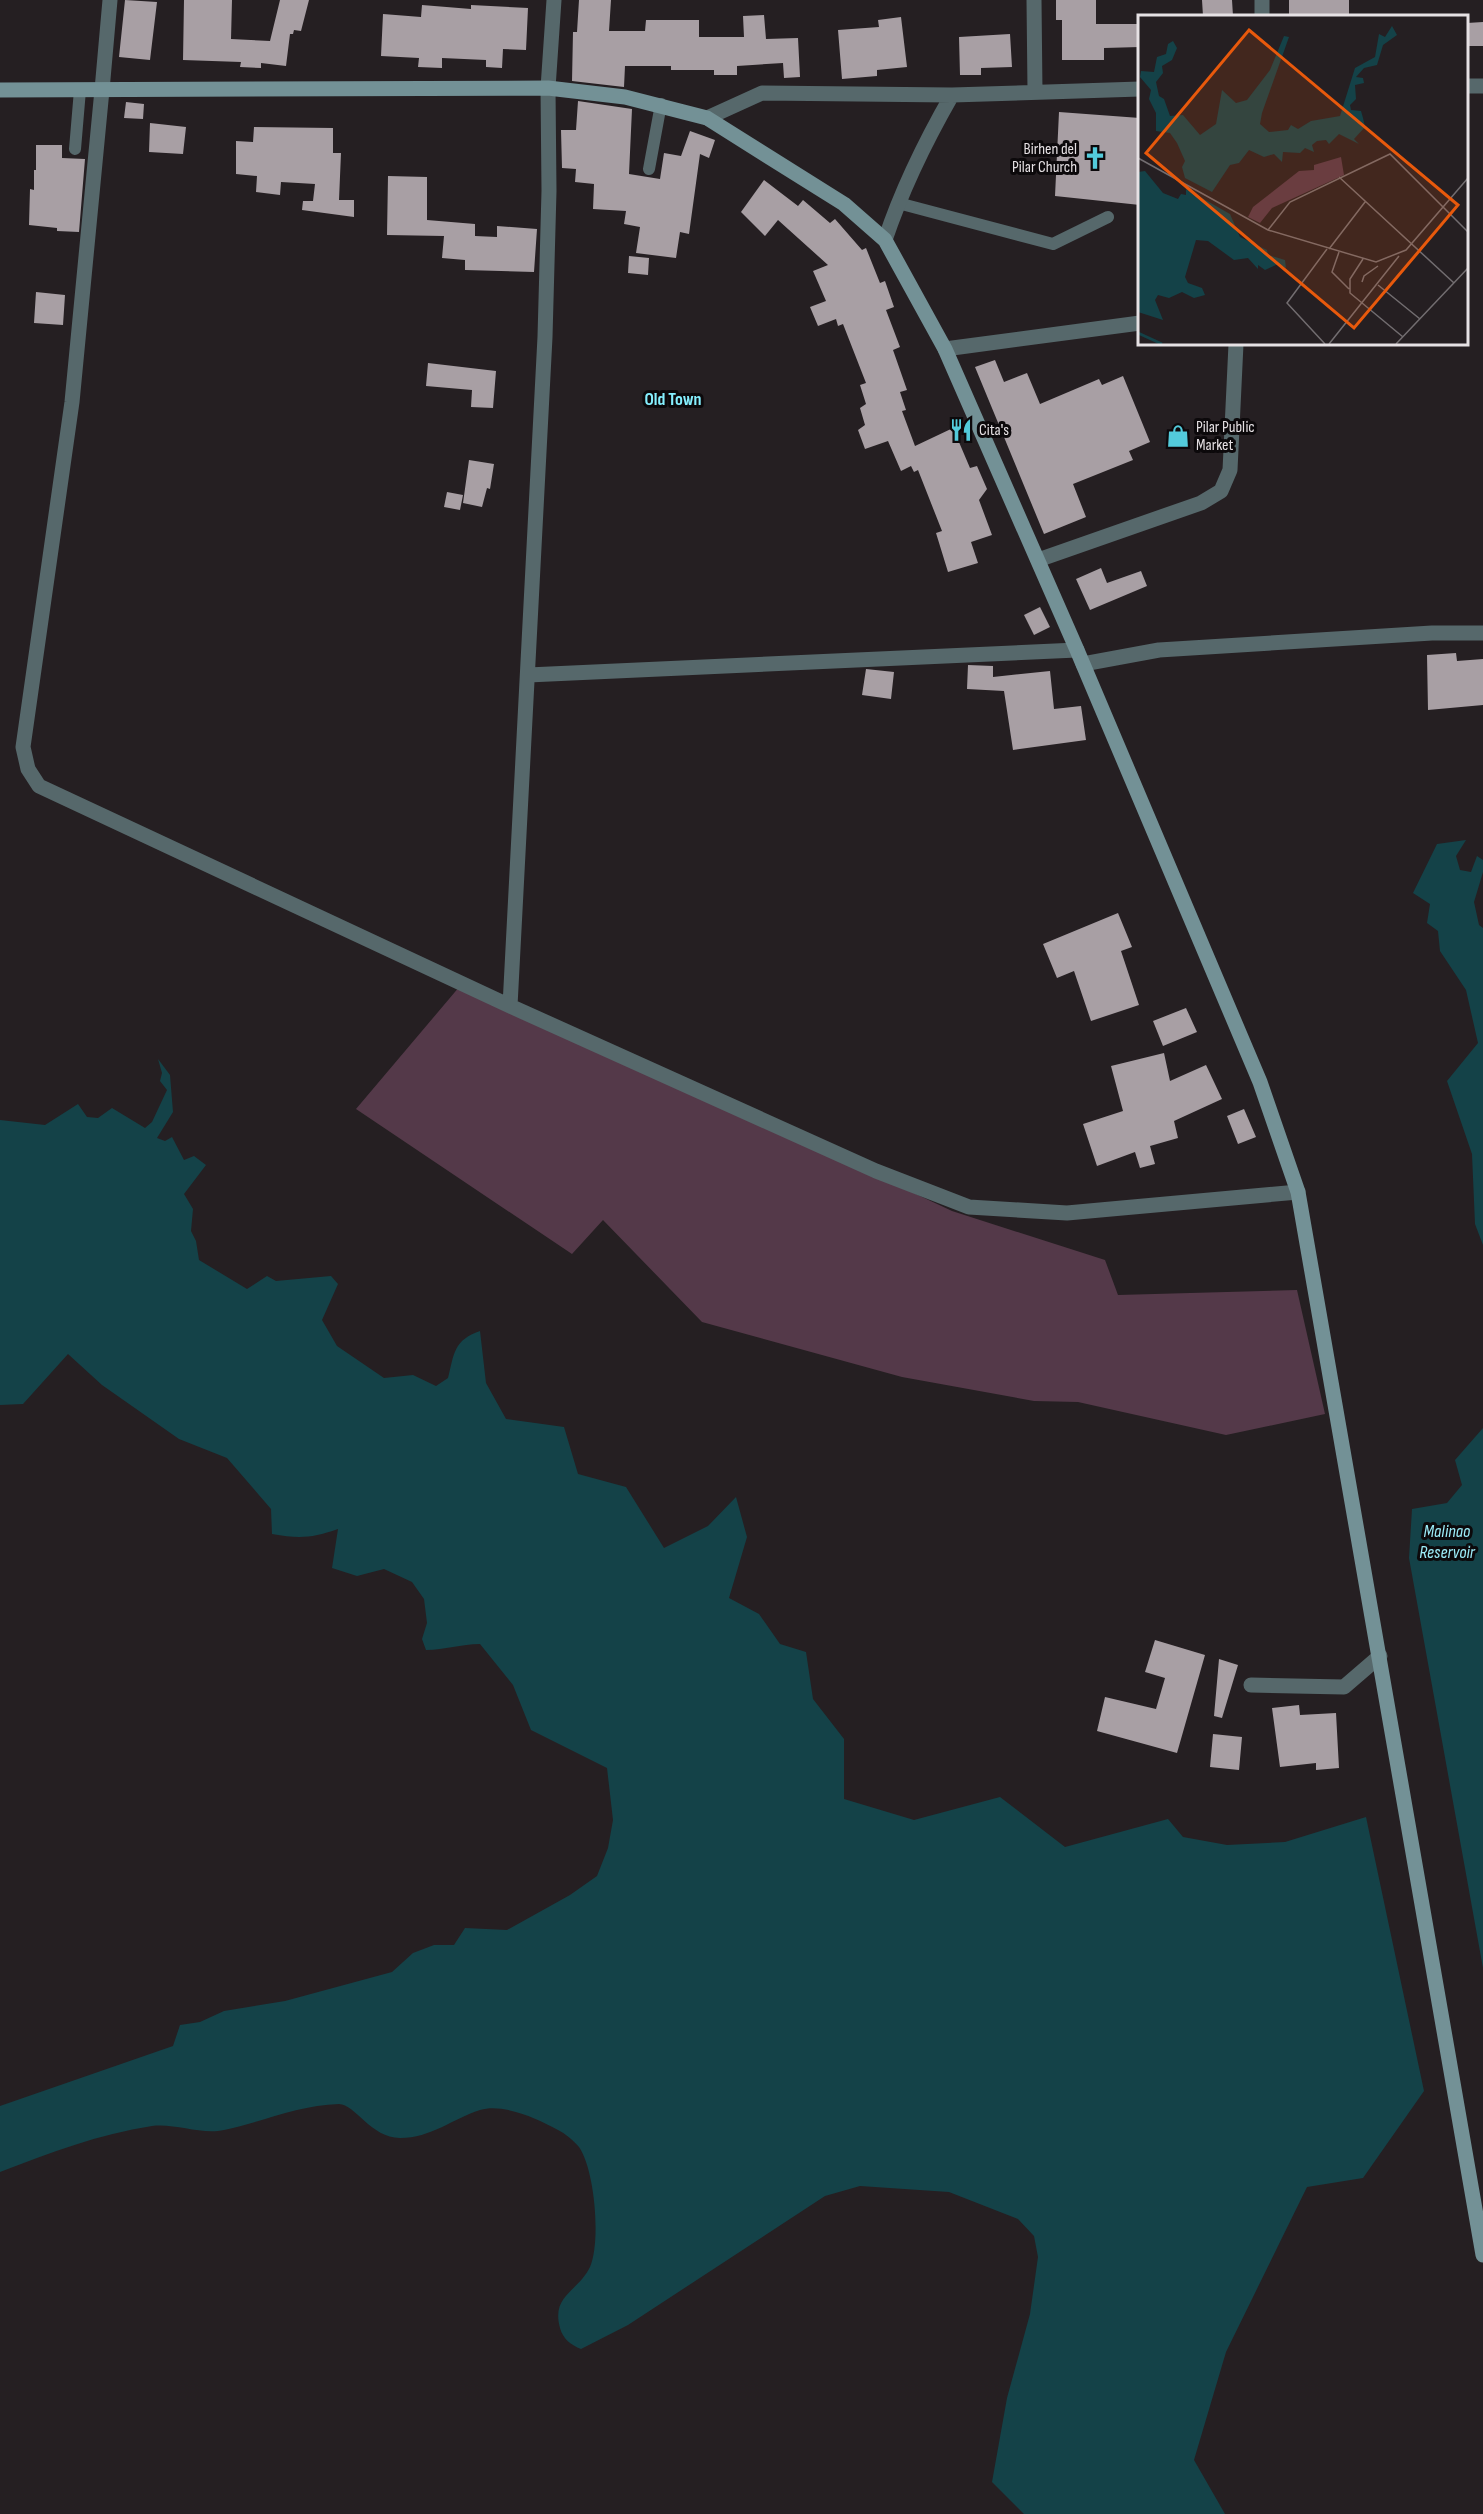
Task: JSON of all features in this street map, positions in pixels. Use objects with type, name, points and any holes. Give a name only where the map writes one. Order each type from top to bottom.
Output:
[{"type":"main road","points":[[0,90],[548,87],[625,97],[661,104],[707,118],[844,204],[885,240],[945,349],[1038,560],[1260,1082],[1298,1192],[1483,2255]]},
{"type":"street","points":[[110,0],[72,402],[23,747],[28,769],[39,786],[510,1006],[876,1172],[969,1207],[1067,1213],[1298,1192]]},
{"type":"street","points":[[510,1006],[545,337],[549,191],[548,87],[554,0]]},
{"type":"street","points":[[1034,0],[1035,91]]},
{"type":"street","points":[[707,118],[762,93],[952,95],[1138,89]]},
{"type":"street","points":[[885,240],[897,202],[928,136],[952,95]]},
{"type":"street","points":[[945,349],[1138,323]]},
{"type":"street","points":[[1038,560],[1202,503],[1221,491],[1230,470],[1236,345]]},
{"type":"street","points":[[528,675],[1080,657],[1432,633],[1483,633]]},
{"type":"street","points":[[1251,1685],[1344,1687],[1380,1656]]},
{"type":"lane","points":[[75,149],[80,90]]},
{"type":"lane","points":[[649,169],[661,104]]},
{"type":"lane","points":[[897,202],[1053,244],[1108,217]]},
{"type":"shaded area","points":[[460,986],[675,1081],[952,1211],[1105,1260],[1118,1295],[1297,1290],[1325,1414],[1226,1435],[1078,1402],[1034,1401],[902,1377],[702,1322],[603,1220],[572,1254],[356,1109]]},
{"type":"water","points":[[1466,840],[1456,856],[1460,870],[1471,872],[1477,856],[1483,860],[1483,872],[1474,902],[1479,925],[1483,928],[1483,1245],[1475,1224],[1472,1154],[1447,1081],[1478,1043],[1466,990],[1440,951],[1438,931],[1427,923],[1430,904],[1413,893],[1437,844]]},
{"type":"water","points":[[158,1059],[170,1075],[173,1112],[157,1138],[165,1141],[172,1137],[184,1160],[194,1156],[206,1165],[184,1194],[193,1209],[191,1231],[196,1241],[199,1260],[247,1289],[267,1276],[276,1281],[331,1276],[338,1284],[322,1320],[337,1346],[384,1378],[413,1375],[436,1386],[448,1378],[460,1343],[480,1331],[486,1383],[506,1419],[564,1427],[578,1474],[626,1487],[664,1548],[708,1526],[736,1497],[747,1537],[729,1598],[759,1614],[780,1644],[806,1652],[813,1699],[844,1739],[844,1799],[914,1820],[1000,1797],[1065,1847],[1168,1819],[1183,1837],[1227,1845],[1285,1842],[1366,1817],[1424,2091],[1363,2178],[1307,2187],[1226,2352],[1194,2460],[1225,2514],[1024,2514],[992,2482],[1007,2398],[1030,2314],[1038,2257],[1034,2236],[1018,2219],[949,2192],[860,2186],[825,2196],[628,2325],[581,2349],[565,2338],[558,2317],[562,2301],[585,2275],[593,2256],[596,2224],[589,2172],[579,2147],[570,2138],[561,2131],[520,2113],[489,2108],[470,2114],[432,2132],[400,2138],[380,2133],[345,2105],[324,2105],[224,2130],[197,2130],[170,2126],[132,2129],[74,2145],[0,2172],[0,2106],[173,2046],[180,2025],[200,2022],[224,2011],[285,2001],[392,1972],[413,1953],[434,1945],[454,1945],[465,1928],[507,1930],[570,1895],[597,1876],[608,1848],[613,1820],[607,1768],[531,1730],[513,1685],[480,1644],[426,1650],[422,1639],[427,1623],[424,1599],[412,1582],[384,1569],[357,1576],[332,1568],[338,1529],[306,1537],[272,1534],[271,1509],[227,1458],[179,1439],[102,1385],[68,1354],[23,1404],[0,1405],[0,1120],[45,1125],[78,1104],[87,1117],[98,1118],[112,1108],[145,1128],[152,1122],[167,1090],[160,1081],[162,1073]]},
{"type":"water","name":"Malinao Reservoir","points":[[1483,1428],[1483,1968],[1409,1558],[1412,1509],[1447,1503],[1462,1485],[1455,1460]]},
{"type":"building","points":[[125,0],[157,2],[150,60],[119,57]]},
{"type":"building","points":[[184,0],[232,0],[231,39],[270,41],[280,0],[309,0],[301,31],[294,30],[293,34],[290,34],[286,66],[261,63],[261,68],[240,67],[241,62],[183,60]]},
{"type":"building","points":[[579,0],[611,0],[609,31],[645,31],[646,20],[699,20],[699,37],[744,37],[743,16],[764,15],[766,39],[798,38],[800,77],[784,78],[783,63],[737,66],[737,75],[714,75],[714,70],[671,70],[671,66],[625,66],[624,87],[572,81],[573,32],[577,32]]},
{"type":"building","points":[[1056,0],[1096,0],[1096,24],[1138,24],[1138,47],[1104,48],[1104,60],[1062,60],[1062,20],[1056,20]]},
{"type":"building","points":[[1202,0],[1232,0],[1233,15],[1203,15]]},
{"type":"building","points":[[1289,0],[1349,0],[1349,15],[1289,15]]},
{"type":"building","points":[[422,5],[471,9],[471,5],[528,8],[526,50],[503,49],[502,68],[486,67],[486,60],[442,58],[442,68],[418,67],[419,58],[381,56],[383,14],[421,17]]},
{"type":"building","points":[[901,17],[907,67],[877,70],[877,76],[842,79],[838,30],[879,27],[878,20]]},
{"type":"building","points":[[1483,22],[1483,46],[1468,46],[1468,23]]},
{"type":"building","points":[[1010,34],[1012,67],[981,68],[981,75],[960,75],[959,37]]},
{"type":"building","points":[[578,101],[632,109],[629,174],[660,179],[664,153],[681,156],[690,131],[715,140],[709,158],[700,154],[689,234],[680,232],[676,258],[636,253],[640,227],[624,224],[626,211],[593,209],[594,184],[575,182],[576,169],[562,168],[561,130],[576,130]]},
{"type":"building","points":[[126,102],[144,104],[143,119],[124,118]]},
{"type":"building","points":[[1059,112],[1138,118],[1138,205],[1055,196]]},
{"type":"building","points":[[150,123],[186,127],[183,154],[149,152]]},
{"type":"building","points":[[254,127],[333,128],[333,153],[341,153],[339,200],[354,200],[354,217],[302,210],[303,201],[313,201],[315,184],[281,182],[280,195],[256,192],[257,176],[236,174],[236,141],[253,142]]},
{"type":"building","points":[[36,145],[62,145],[62,158],[85,159],[79,232],[57,231],[57,228],[29,225],[30,189],[34,190],[34,170],[36,170]]},
{"type":"building","points":[[388,176],[427,177],[427,220],[475,224],[475,236],[497,237],[497,226],[537,229],[534,272],[465,270],[465,260],[442,258],[444,236],[387,235]]},
{"type":"building","points":[[764,180],[798,206],[803,200],[830,223],[835,219],[862,250],[866,248],[880,283],[885,281],[894,307],[886,310],[900,347],[893,350],[907,390],[900,392],[906,410],[902,411],[915,446],[953,428],[970,468],[977,466],[987,489],[979,500],[992,535],[971,542],[978,563],[948,572],[936,533],[942,531],[918,470],[914,472],[911,466],[901,471],[888,441],[865,449],[858,430],[865,425],[860,408],[866,404],[860,385],[866,383],[843,324],[838,326],[836,319],[818,326],[810,307],[826,301],[813,271],[828,265],[778,220],[765,236],[741,212]]},
{"type":"building","points":[[629,256],[649,258],[648,275],[628,273]]},
{"type":"building","points":[[36,292],[65,295],[63,325],[34,323]]},
{"type":"building","points":[[995,360],[1004,382],[1027,373],[1040,404],[1099,379],[1102,385],[1123,376],[1150,442],[1129,451],[1133,460],[1073,484],[1086,517],[1044,534],[975,367]]},
{"type":"building","points":[[428,363],[496,371],[493,408],[471,407],[472,390],[426,386]]},
{"type":"building","points":[[469,460],[494,464],[490,489],[487,488],[482,507],[463,503]]},
{"type":"building","points":[[447,492],[463,495],[460,510],[444,507]]},
{"type":"building","points":[[1101,568],[1107,583],[1141,571],[1147,586],[1090,610],[1076,579]]},
{"type":"building","points":[[1040,607],[1050,627],[1034,635],[1024,615]]},
{"type":"building","points":[[1456,653],[1457,661],[1483,659],[1483,705],[1428,710],[1427,655]]},
{"type":"building","points":[[968,665],[993,666],[993,677],[1050,671],[1054,709],[1081,706],[1086,740],[1013,750],[1004,691],[967,689]]},
{"type":"building","points":[[866,669],[894,672],[891,699],[862,695]]},
{"type":"building","points":[[1118,913],[1132,947],[1121,951],[1139,1005],[1091,1021],[1074,971],[1057,978],[1043,944]]},
{"type":"building","points":[[1186,1008],[1197,1032],[1163,1046],[1153,1021]]},
{"type":"building","points":[[1164,1053],[1170,1081],[1206,1065],[1222,1099],[1174,1121],[1178,1138],[1150,1146],[1155,1164],[1140,1168],[1135,1152],[1097,1166],[1083,1124],[1123,1111],[1111,1066]]},
{"type":"building","points":[[1244,1109],[1256,1137],[1238,1144],[1227,1116]]},
{"type":"building","points":[[1155,1640],[1205,1655],[1177,1753],[1097,1731],[1105,1697],[1156,1709],[1165,1678],[1145,1672]]},
{"type":"building","points":[[1219,1659],[1238,1665],[1222,1718],[1214,1716]]},
{"type":"building","points":[[1299,1705],[1300,1715],[1336,1713],[1339,1768],[1316,1770],[1316,1763],[1280,1767],[1272,1708]]},
{"type":"building","points":[[1213,1734],[1242,1737],[1239,1770],[1210,1767]]},
{"type":"place","name":"Birhen del Pilar Church","points":[[1095,158]]},
{"type":"place","name":"Cita's","points":[[961,430]]},
{"type":"place","name":"Pilar Public Market","points":[[1178,436]]},
{"type":"district","name":"Old Town","points":[[673,399]]}]
